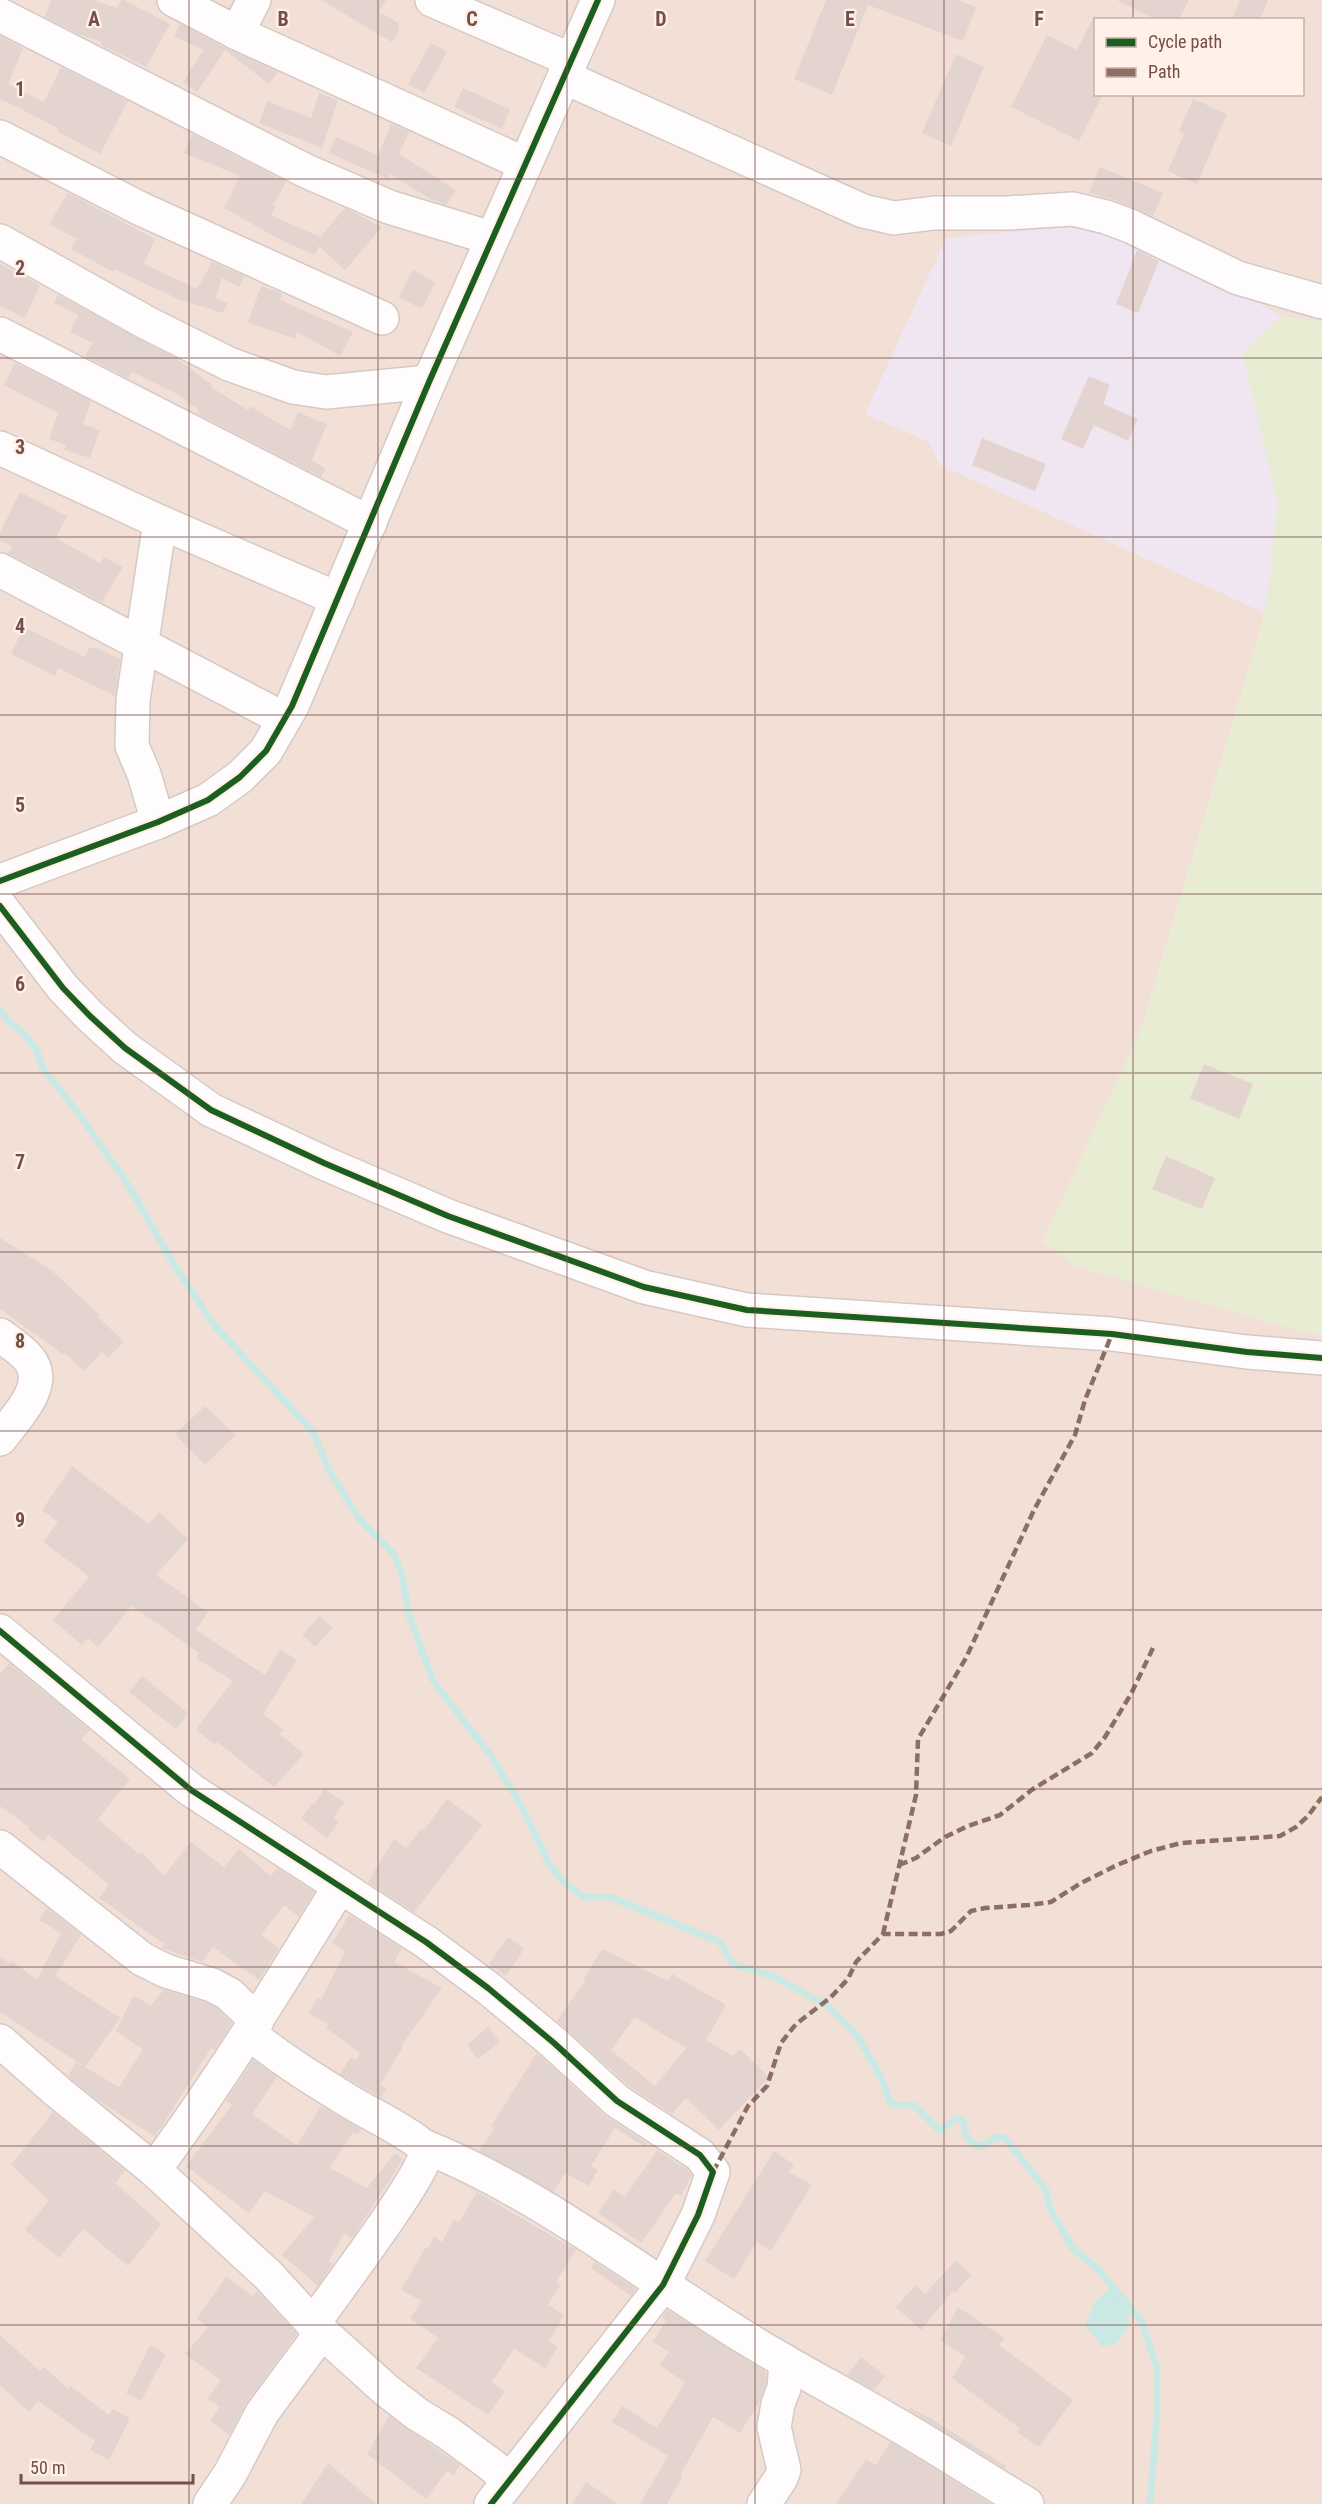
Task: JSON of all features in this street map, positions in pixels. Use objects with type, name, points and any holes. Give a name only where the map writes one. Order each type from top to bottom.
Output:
[{"type":"street","points":[[174,0],[237,33],[525,164]]},
{"type":"street","points":[[237,33],[254,0]]},
{"type":"street","points":[[432,0],[567,69],[863,211],[894,218],[934,213],[1008,213],[1073,209],[1107,217],[1130,226],[1238,278],[1322,302]]},
{"type":"street","points":[[0,881],[159,822],[208,800],[240,777],[266,751],[292,706],[491,238],[598,0]]},
{"type":"street","points":[[0,15],[306,171],[389,207],[491,238]]},
{"type":"street","points":[[0,137],[141,208],[382,318]]},
{"type":"street","points":[[0,241],[147,323],[219,359],[293,387],[326,392],[429,382]]},
{"type":"street","points":[[0,334],[370,523]]},
{"type":"street","points":[[0,448],[160,522],[338,599]]},
{"type":"street","points":[[159,822],[144,774],[132,746],[133,700],[160,522]]},
{"type":"street","points":[[0,570],[284,719]]},
{"type":"street","points":[[0,906],[63,988],[90,1016],[125,1048],[211,1110],[324,1163],[447,1216],[644,1287],[747,1310],[1113,1334],[1247,1352],[1322,1358]]},
{"type":"street","points":[[0,1335],[28,1357],[37,1371],[37,1380],[34,1390],[0,1439]]},
{"type":"street","points":[[0,1631],[190,1790],[426,1942],[479,1981],[554,2043],[616,2101],[690,2148],[708,2163],[713,2172],[712,2181],[663,2285],[499,2493]]},
{"type":"street","points":[[0,1847],[142,1959],[166,1971],[212,1985],[229,1994],[268,2049],[347,2100],[407,2134],[421,2145],[457,2159],[547,2211],[786,2362],[890,2420],[1027,2504]]},
{"type":"street","points":[[154,2170],[196,2113],[253,2027],[340,1886]]},
{"type":"street","points":[[0,2041],[58,2092],[154,2170],[268,2275],[317,2328],[386,2390],[494,2467],[499,2493]]},
{"type":"street","points":[[210,2504],[230,2474],[262,2413],[411,2185],[425,2160],[421,2145]]},
{"type":"street","points":[[764,2504],[784,2470],[774,2427],[778,2404],[784,2388],[786,2362]]},
{"type":"shaded area","points":[[0,0],[1322,0],[1322,2504],[0,2504]]},
{"type":"shaded area","points":[[1100,224],[1201,273],[1282,316],[1322,322],[1322,1335],[1300,1331],[1072,1265],[1043,1241],[1142,1026],[1265,613],[940,465],[929,442],[865,414],[946,238]]},
{"type":"green space","points":[[1282,316],[1322,322],[1322,1335],[1300,1331],[1072,1265],[1043,1241],[1142,1026],[1265,613],[1278,504],[1242,352]]},
{"type":"water","points":[[1113,2286],[1129,2308],[1128,2327],[1117,2343],[1102,2347],[1085,2325],[1095,2301]]},
{"type":"building","points":[[51,0],[94,0],[117,8],[121,0],[124,0],[170,24],[146,67],[101,45],[102,42],[79,34],[45,17]]},
{"type":"building","points":[[321,0],[386,0],[379,12],[399,23],[399,31],[392,42]]},
{"type":"building","points":[[826,0],[957,0],[976,7],[963,41],[868,5],[832,95],[794,79]]},
{"type":"building","points":[[1117,0],[1189,0],[1180,18],[1152,18]]},
{"type":"building","points":[[1240,0],[1268,0],[1261,18],[1233,18]]},
{"type":"building","points":[[1095,14],[1094,96],[1102,96],[1079,141],[1011,107],[1047,35],[1077,50]]},
{"type":"building","points":[[180,24],[278,72],[269,84],[225,50],[197,92],[183,82],[203,50],[174,36]]},
{"type":"building","points":[[0,36],[23,48],[8,84],[44,102],[61,67],[128,101],[100,154],[57,131],[58,128],[1,99],[0,101]]},
{"type":"building","points":[[431,43],[447,52],[424,93],[408,84]]},
{"type":"building","points":[[956,54],[984,67],[951,146],[922,133]]},
{"type":"building","points":[[463,88],[510,109],[502,129],[454,107]]},
{"type":"building","points":[[319,93],[338,100],[322,148],[259,123],[267,101],[311,118]]},
{"type":"building","points":[[1193,99],[1227,114],[1197,184],[1168,171],[1184,134],[1179,131]]},
{"type":"building","points":[[391,124],[409,132],[399,154],[456,190],[446,205],[432,200],[390,174],[388,179],[329,153],[336,137],[378,155]]},
{"type":"building","points":[[192,134],[286,182],[273,205],[276,206],[271,215],[320,237],[345,208],[382,227],[345,270],[319,246],[315,255],[279,239],[224,208],[240,176],[184,153]]},
{"type":"building","points":[[1100,167],[1163,193],[1153,216],[1112,199],[1089,193]]},
{"type":"building","points":[[68,193],[155,239],[144,264],[197,289],[212,262],[244,276],[239,287],[222,278],[216,298],[227,303],[223,313],[178,299],[114,269],[113,272],[71,249],[77,239],[49,224]]},
{"type":"building","points":[[1137,250],[1159,261],[1138,313],[1116,304]]},
{"type":"building","points":[[0,264],[40,285],[25,318],[0,306]]},
{"type":"building","points":[[413,270],[435,282],[422,309],[399,297]]},
{"type":"building","points":[[261,286],[282,293],[280,300],[353,332],[340,356],[297,332],[295,339],[248,322]]},
{"type":"building","points":[[58,295],[177,359],[212,385],[211,387],[248,410],[250,406],[290,430],[298,412],[327,424],[312,460],[326,469],[321,477],[198,414],[199,410],[175,393],[132,372],[128,378],[85,356],[93,343],[70,332],[78,315],[54,303]]},
{"type":"building","points":[[15,363],[91,401],[83,424],[100,430],[90,458],[64,450],[66,445],[49,439],[58,413],[4,385]]},
{"type":"building","points":[[1089,376],[1110,385],[1103,404],[1138,419],[1128,441],[1094,425],[1083,449],[1061,439]]},
{"type":"building","points":[[982,438],[1046,464],[1035,491],[972,465]]},
{"type":"building","points":[[20,492],[67,516],[56,538],[100,563],[104,557],[123,567],[102,602],[8,553],[12,546],[0,540],[0,533]]},
{"type":"building","points":[[24,627],[85,657],[89,648],[97,648],[120,659],[115,696],[58,668],[55,676],[11,654]]},
{"type":"building","points":[[1204,1064],[1253,1084],[1239,1119],[1190,1098]]},
{"type":"building","points":[[1166,1156],[1215,1178],[1202,1209],[1152,1189]]},
{"type":"building","points":[[0,1238],[51,1270],[100,1315],[98,1317],[124,1342],[108,1358],[102,1352],[84,1371],[65,1353],[64,1355],[0,1309]]},
{"type":"building","points":[[205,1406],[235,1435],[205,1465],[175,1434]]},
{"type":"building","points":[[72,1466],[149,1524],[159,1512],[188,1539],[156,1575],[208,1612],[196,1630],[265,1675],[280,1649],[297,1660],[263,1714],[284,1730],[280,1734],[304,1754],[274,1787],[217,1742],[215,1745],[196,1729],[233,1681],[196,1658],[199,1653],[132,1606],[98,1647],[88,1638],[82,1645],[53,1620],[88,1578],[43,1542],[58,1522],[42,1510]]},
{"type":"building","points":[[320,1616],[333,1628],[315,1647],[302,1635]]},
{"type":"building","points":[[9,1663],[90,1730],[81,1739],[130,1779],[98,1819],[139,1854],[142,1852],[164,1876],[191,1842],[224,1867],[239,1849],[271,1876],[277,1868],[314,1892],[299,1917],[284,1905],[261,1935],[279,1948],[259,1980],[213,1947],[202,1962],[162,1948],[164,1944],[99,1898],[109,1885],[49,1835],[43,1842],[28,1829],[30,1828],[0,1806],[0,1674]]},
{"type":"building","points":[[142,1676],[188,1713],[176,1729],[129,1692]]},
{"type":"building","points":[[324,1789],[344,1802],[334,1818],[339,1822],[327,1838],[301,1818],[313,1803],[315,1804]]},
{"type":"building","points":[[447,1799],[482,1825],[414,1912],[368,1882],[394,1839],[406,1848],[422,1828],[424,1830]]},
{"type":"building","points":[[47,1908],[81,1935],[55,1976],[120,2018],[85,2067],[0,2012],[0,1956],[10,1964],[12,1961],[37,1980],[61,1933],[39,1920]]},
{"type":"building","points":[[349,1915],[402,1948],[394,1962],[442,1988],[401,2046],[403,2047],[380,2085],[387,2088],[381,2098],[340,2074],[351,2057],[357,2060],[360,2053],[326,2028],[328,2024],[309,2014],[317,1998],[321,2000],[345,1952],[332,1943]]},
{"type":"building","points":[[508,1937],[524,1949],[506,1976],[489,1964]]},
{"type":"building","points":[[602,1949],[668,1981],[672,1974],[726,2005],[706,2040],[733,2056],[740,2049],[769,2077],[719,2130],[686,2098],[672,2114],[629,2086],[557,2021],[586,1979],[584,1978]],"holes":[[[635,2017],[686,2048],[655,2086],[611,2050]]]},
{"type":"building","points":[[164,1990],[205,2002],[218,2009],[232,2023],[215,2050],[211,2048],[155,2137],[93,2097],[68,2076],[76,2062],[119,2087],[143,2050],[116,2031],[133,1996],[151,2005]]},
{"type":"building","points":[[488,2027],[500,2042],[478,2059],[467,2045]]},
{"type":"building","points":[[537,2053],[604,2115],[647,2143],[644,2146],[615,2128],[591,2166],[598,2170],[589,2186],[565,2173],[554,2192],[479,2151],[494,2128],[491,2126]]},
{"type":"building","points":[[253,2060],[277,2077],[252,2114],[297,2145],[321,2106],[361,2129],[357,2135],[353,2132],[330,2168],[367,2188],[395,2153],[403,2159],[352,2238],[344,2233],[329,2261],[333,2264],[318,2286],[282,2255],[314,2217],[265,2191],[249,2213],[186,2166],[232,2105],[226,2101]]},
{"type":"building","points":[[53,2112],[125,2171],[115,2183],[161,2224],[128,2266],[83,2229],[59,2258],[25,2230],[49,2200],[11,2165]]},
{"type":"building","points":[[657,2150],[687,2169],[692,2175],[681,2196],[676,2193],[641,2243],[598,2213],[614,2189],[625,2197]]},
{"type":"building","points":[[774,2151],[794,2165],[789,2172],[812,2185],[771,2251],[757,2242],[734,2279],[705,2261]]},
{"type":"building","points":[[477,2192],[576,2250],[556,2282],[560,2285],[548,2305],[564,2315],[549,2341],[558,2347],[545,2368],[514,2349],[492,2382],[505,2391],[488,2415],[416,2368],[438,2338],[410,2318],[422,2301],[401,2290],[426,2247],[428,2248],[434,2237],[442,2242],[454,2220],[459,2222]]},
{"type":"building","points":[[956,2260],[971,2275],[955,2293],[953,2291],[921,2330],[896,2307],[916,2285],[925,2294]]},
{"type":"building","points":[[595,2262],[636,2289],[631,2296],[591,2268]]},
{"type":"building","points":[[226,2277],[253,2296],[257,2291],[297,2334],[247,2402],[229,2435],[210,2421],[220,2407],[208,2398],[221,2380],[185,2354],[208,2328],[197,2318]]},
{"type":"building","points":[[958,2307],[1004,2338],[999,2345],[1073,2400],[1039,2447],[1017,2432],[1019,2428],[952,2378],[965,2357],[940,2340]]},
{"type":"building","points":[[667,2310],[766,2372],[766,2384],[759,2403],[740,2433],[713,2417],[680,2475],[683,2476],[667,2504],[640,2504],[668,2456],[612,2422],[622,2406],[657,2428],[685,2383],[660,2365],[669,2352],[653,2342],[666,2320],[662,2317]]},
{"type":"building","points":[[0,2335],[40,2371],[44,2367],[68,2389],[70,2386],[109,2415],[112,2409],[130,2418],[109,2460],[90,2450],[95,2441],[38,2401],[29,2412],[0,2385]]},
{"type":"building","points":[[150,2345],[166,2354],[141,2401],[126,2393]]},
{"type":"building","points":[[861,2357],[885,2376],[874,2390],[847,2375]]},
{"type":"building","points":[[910,2408],[1006,2466],[1005,2469],[909,2410]]},
{"type":"building","points":[[389,2416],[460,2465],[454,2475],[447,2471],[426,2499],[367,2454]]},
{"type":"building","points":[[890,2442],[991,2504],[836,2504],[866,2459],[876,2465]]},
{"type":"building","points":[[328,2463],[376,2504],[301,2504]]},
{"type":"building","points":[[586,2482],[618,2504],[572,2504]]},
{"type":"waterway","points":[[0,1009],[8,1021],[25,1035],[36,1049],[43,1069],[76,1110],[127,1183],[173,1263],[215,1326],[313,1432],[329,1470],[360,1520],[393,1553],[402,1575],[408,1612],[433,1681],[492,1757],[523,1809],[548,1862],[564,1883],[584,1897],[610,1897],[720,1942],[733,1964],[772,1976],[828,2006],[857,2035],[880,2076],[892,2105],[914,2105],[939,2130],[960,2118],[964,2123],[968,2138],[981,2147],[997,2137],[1005,2138],[1046,2190],[1050,2208],[1073,2249],[1100,2271],[1142,2322],[1157,2369],[1157,2412],[1150,2504]]},
{"type":"marked path","points":[[883,1934],[916,1795],[918,1739],[966,1658],[1034,1510],[1075,1435],[1085,1400],[1112,1334]]},
{"type":"marked path","points":[[899,1865],[916,1858],[945,1837],[1000,1815],[1033,1789],[1092,1753],[1105,1737],[1131,1694],[1153,1648]]},
{"type":"marked path","points":[[713,2172],[748,2106],[767,2086],[781,2043],[796,2024],[830,1998],[848,1979],[856,1962],[883,1934],[941,1934],[951,1931],[971,1911],[1051,1902],[1081,1883],[1117,1865],[1151,1851],[1181,1843],[1280,1836],[1296,1827],[1308,1816],[1322,1797]]},
{"type":"cycle path","points":[[0,881],[158,822],[208,800],[240,777],[266,751],[292,706],[429,382],[598,0]]},
{"type":"cycle path","points":[[0,906],[63,988],[90,1016],[125,1048],[211,1110],[324,1163],[448,1216],[644,1287],[747,1310],[1112,1334],[1247,1352],[1322,1358]]},
{"type":"cycle path","points":[[0,1631],[191,1790],[426,1942],[488,1988],[554,2043],[617,2101],[700,2155],[713,2172],[698,2215],[663,2285],[491,2504]]}]
